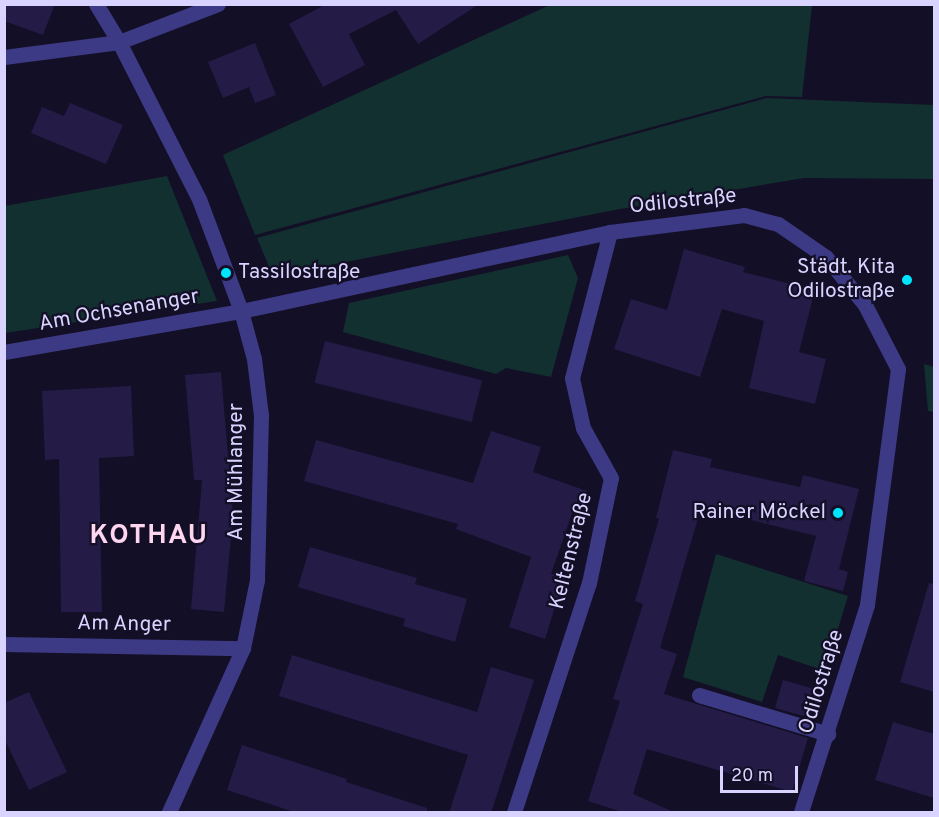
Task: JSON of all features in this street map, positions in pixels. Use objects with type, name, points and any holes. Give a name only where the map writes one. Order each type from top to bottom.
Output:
[{"type":"street","name":"Am Mühlanger","points":[[96,4],[119,42],[199,199],[240,311],[254,359],[261,415],[257,580],[243,648],[169,813]]},
{"type":"street","points":[[4,57],[119,42],[218,4]]},
{"type":"street","name":"Odilostraße","points":[[240,311],[610,232],[744,215],[778,224],[826,257],[865,305],[898,369],[867,605],[828,734],[801,813]]},
{"type":"street","name":"Keltenstraße","points":[[514,813],[589,583],[611,478],[583,428],[572,378],[610,232]]},
{"type":"street","name":"Am Ochsenanger","points":[[4,352],[240,311]]},
{"type":"street","name":"Am Anger","points":[[4,644],[243,648]]},
{"type":"street","points":[[699,695],[828,734]]},
{"type":"green space","points":[[552,4],[812,5],[802,97],[766,96],[255,235],[223,155]]},
{"type":"green space","points":[[767,98],[934,105],[934,179],[804,178],[620,209],[273,276],[257,238]]},
{"type":"green space","points":[[167,176],[217,301],[5,333],[5,206]]},
{"type":"green space","points":[[568,255],[578,278],[551,377],[506,368],[496,374],[343,332],[349,303]]},
{"type":"green space","points":[[924,364],[934,367],[934,412],[928,411]]},
{"type":"green space","points":[[716,554],[848,596],[825,671],[778,655],[762,702],[683,677]]},
{"type":"building","points":[[4,4],[55,4],[43,35],[4,21]]},
{"type":"building","points":[[326,4],[479,4],[418,44],[396,10],[349,34],[365,65],[323,87],[289,24]]},
{"type":"building","points":[[255,43],[276,95],[255,103],[249,87],[223,98],[208,62]]},
{"type":"building","points":[[70,103],[123,125],[106,164],[31,133],[42,107],[64,116]]},
{"type":"building","points":[[684,249],[745,267],[743,272],[815,290],[799,352],[826,359],[815,404],[749,388],[764,321],[722,309],[700,377],[614,349],[631,299],[667,310]]},
{"type":"building","points":[[325,341],[482,380],[472,422],[315,383]]},
{"type":"building","points":[[221,372],[233,515],[224,612],[191,609],[202,480],[194,480],[185,375]]},
{"type":"building","points":[[131,386],[134,456],[99,458],[102,612],[61,612],[59,459],[45,460],[42,391]]},
{"type":"building","points":[[491,431],[541,447],[533,472],[587,491],[580,510],[574,508],[551,574],[564,578],[545,639],[509,627],[531,557],[456,529],[458,524],[304,481],[316,440],[473,483]]},
{"type":"building","points":[[673,450],[712,459],[710,467],[800,487],[803,475],[859,489],[839,569],[848,572],[843,591],[804,581],[816,536],[701,508],[660,648],[677,654],[664,694],[808,738],[792,792],[647,749],[633,794],[676,813],[625,813],[588,801],[620,701],[613,699],[643,604],[635,601],[659,519],[656,518]]},
{"type":"building","points":[[310,547],[417,578],[415,584],[467,599],[455,642],[403,626],[405,619],[298,587]]},
{"type":"building","points":[[929,583],[934,584],[934,692],[900,682]]},
{"type":"building","points":[[292,655],[477,712],[491,667],[534,680],[491,813],[449,813],[468,755],[279,696]]},
{"type":"building","points":[[783,680],[818,690],[810,718],[775,708]]},
{"type":"building","points":[[29,692],[67,772],[29,790],[4,738],[4,703]]},
{"type":"building","points":[[893,722],[934,734],[934,798],[875,780]]},
{"type":"building","points":[[242,745],[427,808],[427,813],[297,813],[227,790]]},
{"type":"place","name":"Tassilostraße","points":[[226,273]]},
{"type":"place","name":"Städt. Kita Odilostraße","points":[[907,280]]},
{"type":"place","name":"Rainer Möckel","points":[[838,513]]},
{"type":"district","name":"KOTHAU","points":[[149,537]]}]
